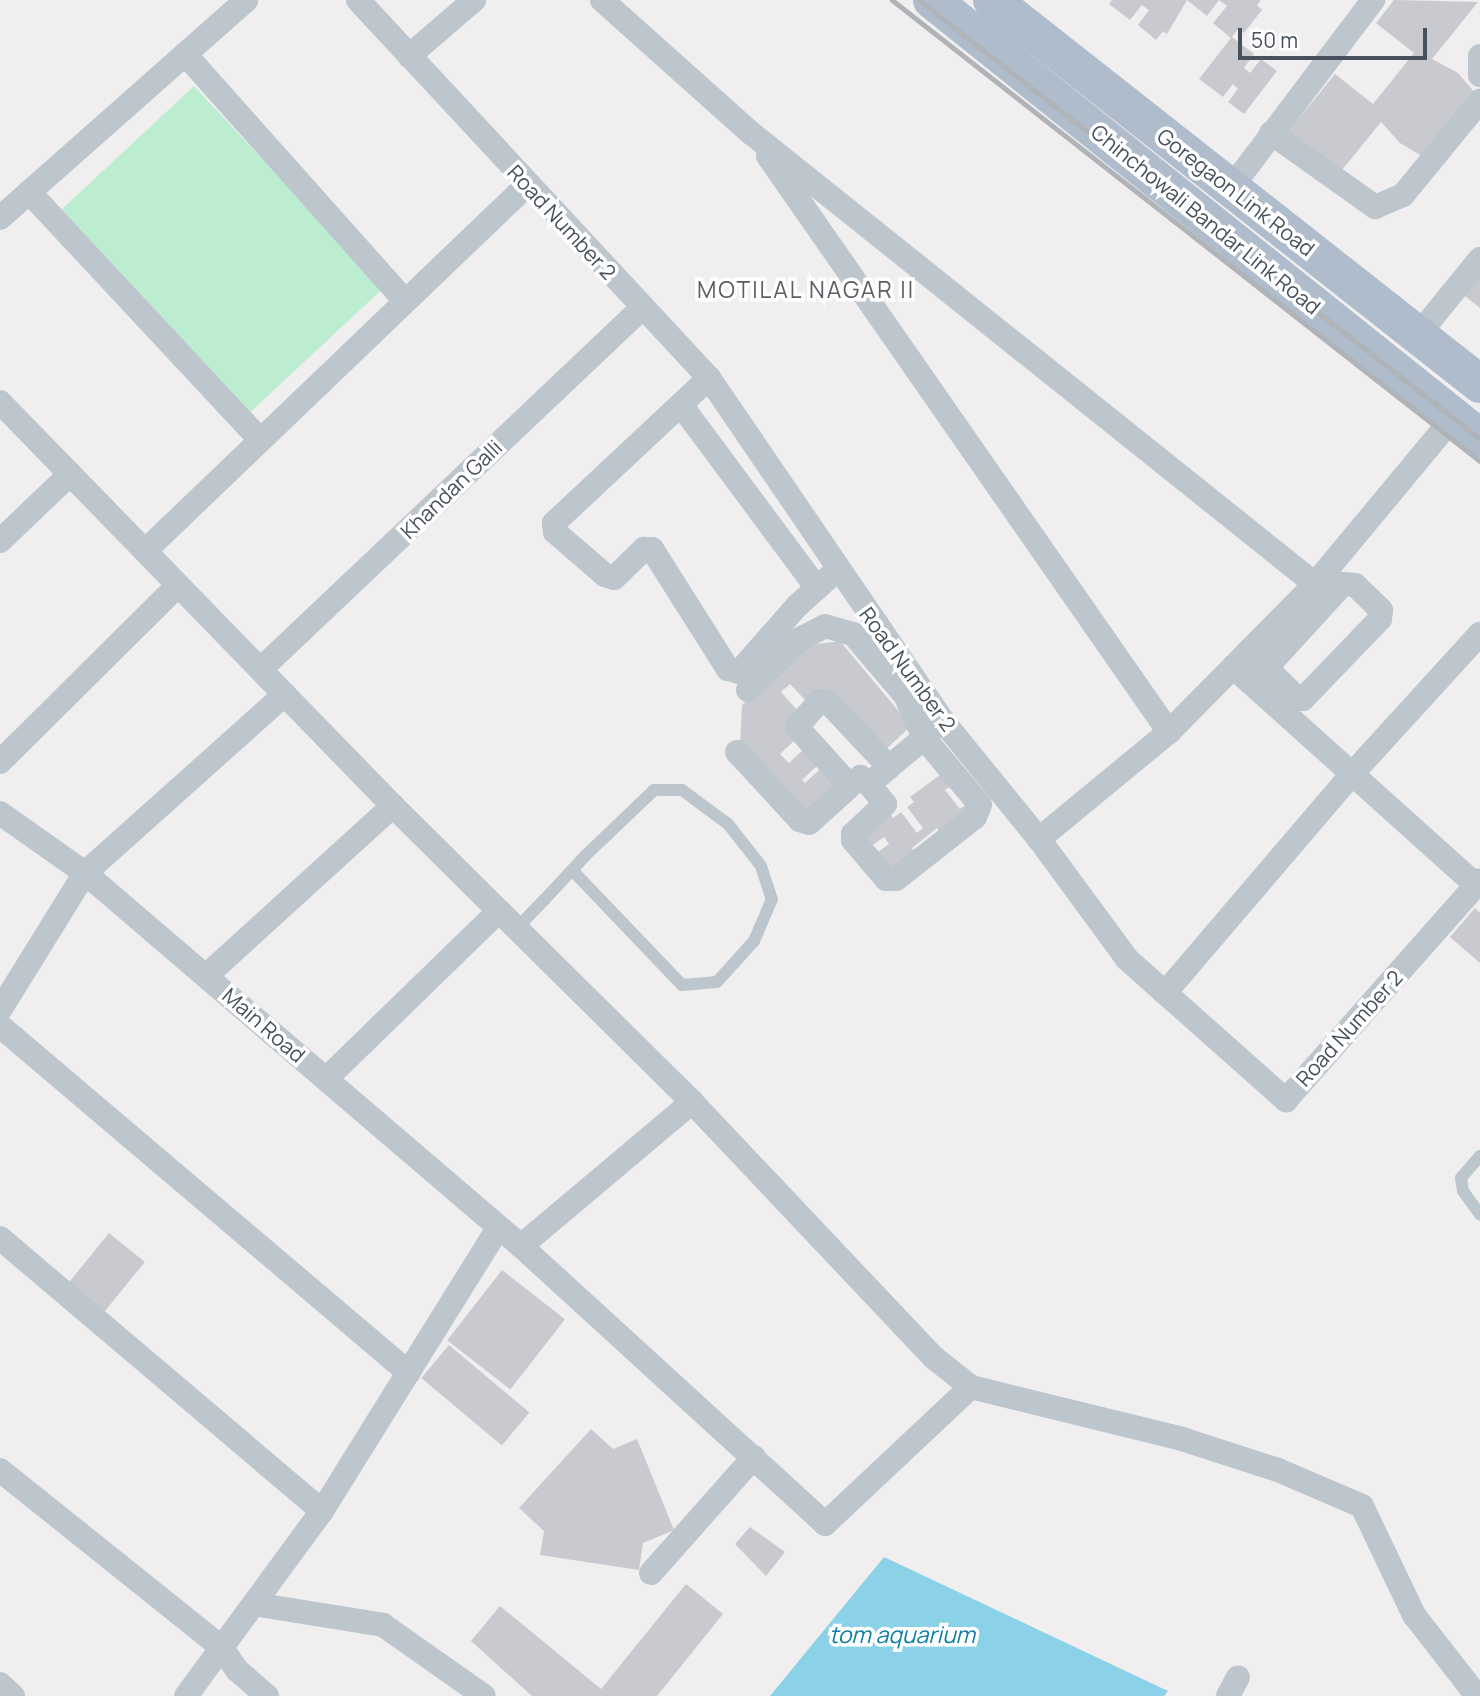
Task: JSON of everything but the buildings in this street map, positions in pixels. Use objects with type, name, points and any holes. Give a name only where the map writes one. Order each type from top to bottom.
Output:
[{"type":"main road","name":"Chinchowali Bandar Link Road","points":[[932,0],[1006,16],[1466,428]]},
{"type":"main road","name":"Goregaon Link Road","points":[[1006,16],[1479,380]]},
{"type":"street","points":[[0,218],[246,0]]},
{"type":"street","name":"Road Number 2","points":[[358,0],[640,309],[709,378],[837,570],[943,721],[1039,839],[1127,959],[1286,1100],[1479,885]]},
{"type":"street","points":[[409,56],[474,0]]},
{"type":"street","points":[[602,0],[751,132],[1315,583]]},
{"type":"street","points":[[1231,188],[1373,0]]},
{"type":"street","points":[[185,54],[405,301]]},
{"type":"street","points":[[1480,56],[1480,75]]},
{"type":"street","points":[[1271,133],[1375,207],[1403,195],[1480,101]]},
{"type":"street","points":[[751,132],[1169,732]]},
{"type":"street","points":[[146,550],[527,184]]},
{"type":"street","points":[[29,192],[260,440]]},
{"type":"street","points":[[1418,335],[1480,259]]},
{"type":"street","name":"Khandan Galli","points":[[261,669],[640,309]]},
{"type":"street","points":[[709,378],[554,523],[555,532],[605,576],[614,578],[644,549],[652,549],[728,669],[739,672],[837,570]]},
{"type":"street","points":[[0,402],[393,806],[692,1102],[933,1357],[971,1387],[1182,1439],[1278,1470],[1362,1506],[1414,1615],[1477,1696]]},
{"type":"street","points":[[681,405],[817,588]]},
{"type":"street","points":[[1249,662],[1315,583],[1466,428]]},
{"type":"street","points":[[0,541],[70,474]]},
{"type":"street","points":[[0,762],[178,584]]},
{"type":"street","points":[[1039,839],[1169,732],[1249,662],[1343,584],[1355,585],[1381,610],[1380,619],[1303,699],[1249,662]]},
{"type":"street","points":[[748,690],[800,639],[825,626],[842,627],[853,634],[905,695],[924,737],[980,805],[975,817],[896,879],[886,878],[853,840],[853,834],[885,804],[797,727],[820,701],[830,703],[890,767]]},
{"type":"street","points":[[1165,993],[1352,774],[1480,634]]},
{"type":"street","points":[[1249,662],[1352,774],[1479,885]]},
{"type":"street","points":[[0,1010],[85,873],[285,694]]},
{"type":"street","points":[[737,752],[800,820],[808,823],[859,784],[890,767],[943,721]]},
{"type":"street","points":[[206,976],[393,806]]},
{"type":"street","name":"Main Road","points":[[0,813],[85,873],[521,1246],[825,1524],[971,1387]]},
{"type":"street","points":[[326,1079],[499,911]]},
{"type":"street","points":[[0,1026],[409,1373]]},
{"type":"street","points":[[521,1246],[692,1102]]},
{"type":"street","points":[[186,1696],[323,1511],[498,1228]]},
{"type":"street","points":[[0,1238],[323,1511]]},
{"type":"street","points":[[651,1573],[754,1457]]},
{"type":"street","points":[[0,1470],[222,1648],[237,1670],[267,1696]]},
{"type":"street","points":[[254,1604],[383,1625],[484,1696]]},
{"type":"street","points":[[0,1684],[13,1696]]},
{"type":"lane","points":[[517,928],[572,870],[654,790],[682,790],[728,824],[761,866],[772,899],[754,941],[717,982],[682,985],[572,870]]},
{"type":"lane","points":[[1480,1156],[1461,1178],[1463,1191],[1480,1214]]},
{"type":"green space","points":[[194,86],[383,289],[251,412],[62,209]]},
{"type":"water","name":"tom aquarium","points":[[884,1557],[1168,1691],[1164,1696],[770,1696]]},
{"type":"railway","points":[[892,0],[1480,461]]},
{"type":"railway","points":[[919,0],[1480,439]]},
{"type":"district","name":"MOTILAL NAGAR II","points":[[806,289]]}]
